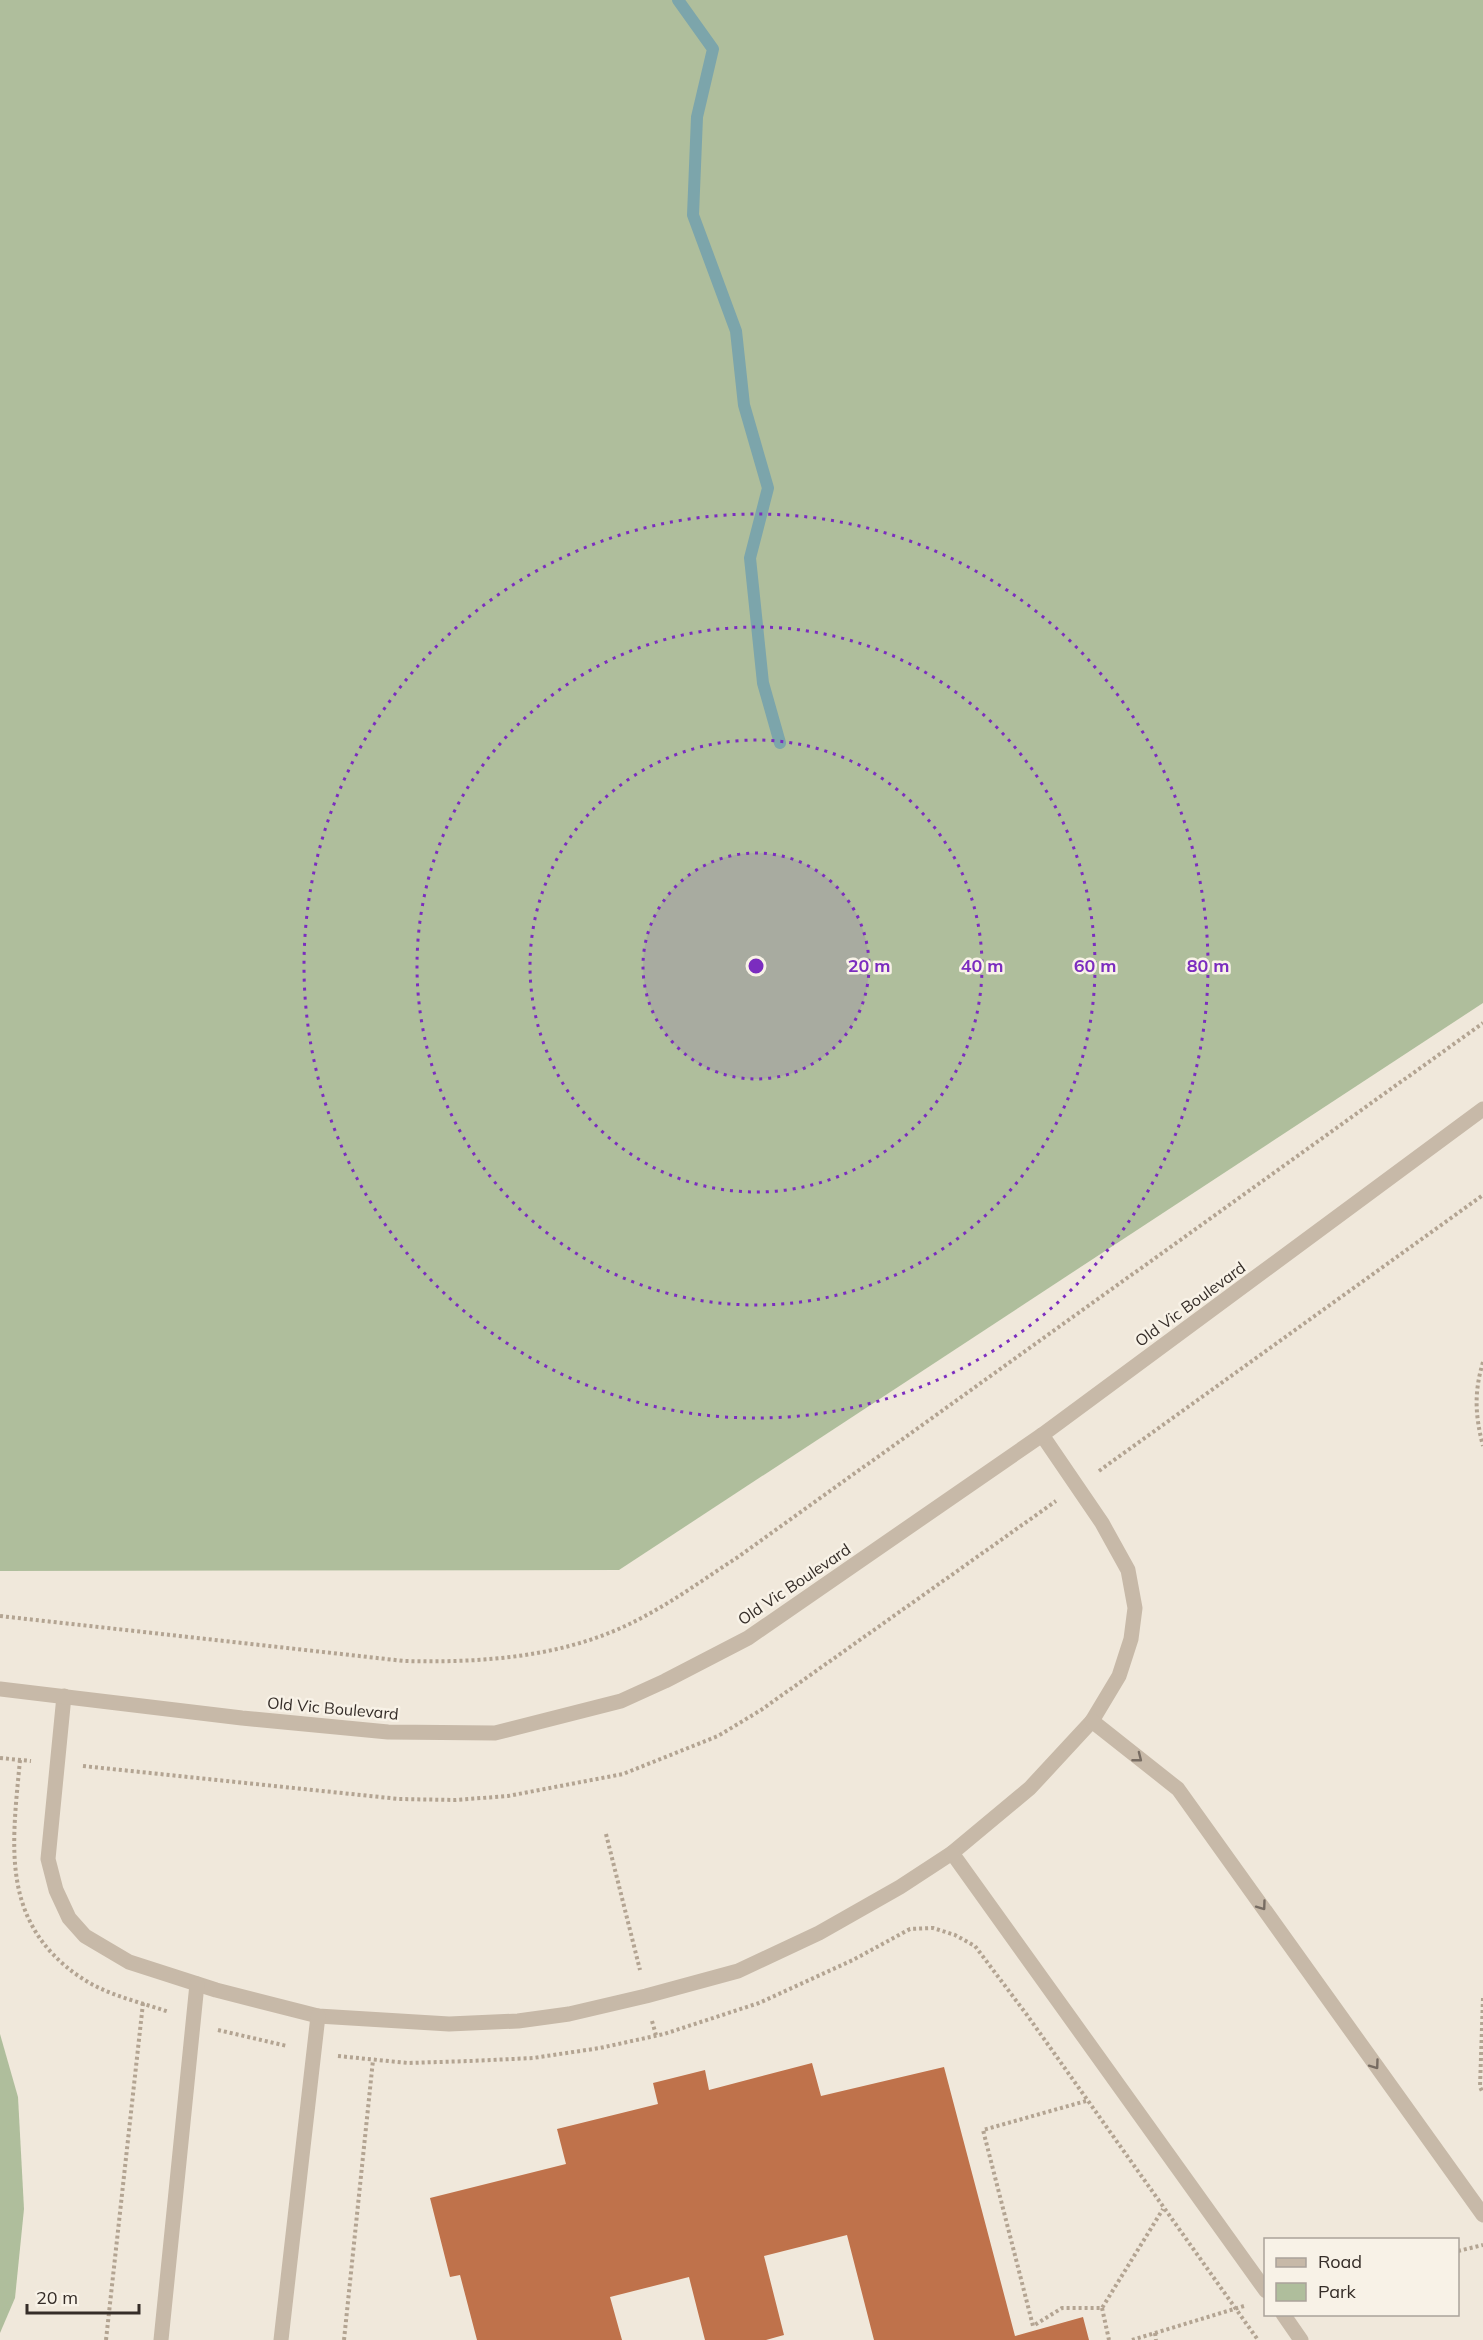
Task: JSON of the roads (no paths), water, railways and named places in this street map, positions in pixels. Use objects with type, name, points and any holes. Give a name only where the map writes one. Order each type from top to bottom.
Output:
[{"type":"street","name":"Old Vic Boulevard","points":[[0,1689],[242,1718],[388,1732],[495,1733],[621,1701],[748,1638],[1042,1435],[1483,1109]]},
{"type":"street","points":[[64,1696],[48,1859],[56,1890],[69,1918],[85,1936],[129,1962],[197,1984],[318,2016],[449,2024],[518,2021],[568,2014],[646,1996],[738,1971],[809,1938],[900,1887],[952,1853],[1030,1788],[1092,1721],[1119,1676],[1131,1639],[1135,1608],[1128,1570],[1102,1523],[1042,1435]]},
{"type":"street","points":[[1092,1721],[1178,1789],[1483,2216]]},
{"type":"street","points":[[952,1853],[1264,2288]]},
{"type":"street","points":[[161,2340],[195,2022],[197,1984]]},
{"type":"street","points":[[281,2340],[310,2068],[315,2051],[318,2016]]},
{"type":"street","points":[[1284,2316],[1301,2340]]},
{"type":"waterway","points":[[678,0],[713,49],[697,117],[693,215],[736,331],[744,405],[768,488],[750,558],[763,683],[780,743]]}]
